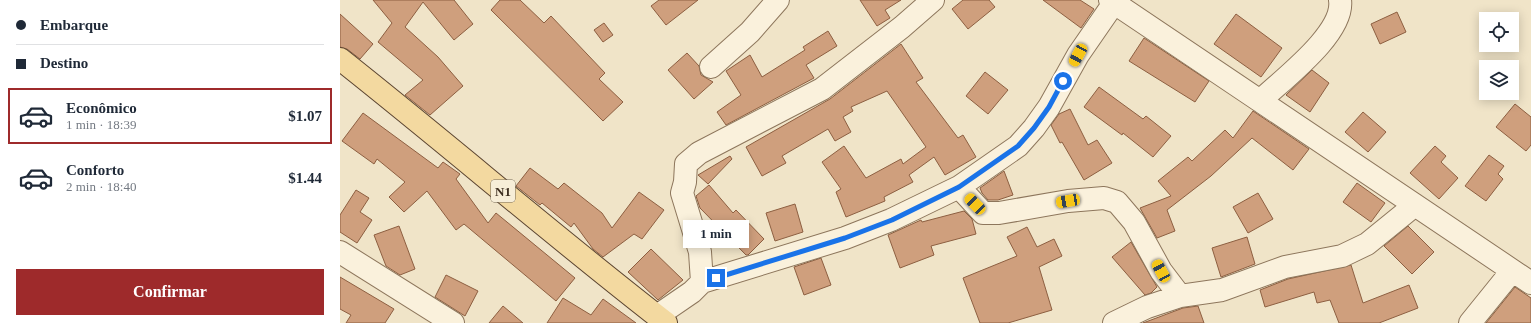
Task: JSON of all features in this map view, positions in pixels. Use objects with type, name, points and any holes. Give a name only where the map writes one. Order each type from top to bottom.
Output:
[{"type":"main road","name":"N1","points":[[340,59],[661,320]]},
{"type":"street","points":[[711,67],[750,32],[778,0]]},
{"type":"street","points":[[702,282],[700,252],[682,193],[685,182],[686,164],[699,153],[822,89],[902,27],[933,0]]},
{"type":"street","points":[[1260,101],[1331,33],[1341,8],[1340,0]]},
{"type":"street","points":[[661,320],[702,282],[845,238],[892,220],[959,187],[1018,146],[1034,128],[1049,107],[1078,55],[1113,1],[1531,284]]},
{"type":"street","points":[[959,187],[984,213],[999,213],[1068,201],[1104,198],[1117,202],[1134,222],[1161,271],[1180,296]]},
{"type":"street","points":[[1114,323],[1147,307],[1180,296],[1222,290],[1285,266],[1342,256],[1366,244],[1415,205]]},
{"type":"street","points":[[340,252],[453,323]]},
{"type":"street","points":[[1470,323],[1512,272]]},
{"type":"building","points":[[373,0],[454,0],[473,24],[454,40],[423,2],[405,27],[438,57],[463,86],[430,115],[405,95],[423,80],[378,42],[392,23]]},
{"type":"building","points":[[500,0],[520,0],[544,23],[551,16],[605,73],[599,79],[623,102],[603,121],[491,10]]},
{"type":"building","points":[[659,0],[698,0],[666,25],[651,6]]},
{"type":"building","points":[[860,0],[901,0],[885,10],[890,18],[877,26]]},
{"type":"building","points":[[963,0],[989,0],[995,7],[968,29],[952,9]]},
{"type":"building","points":[[1043,0],[1080,0],[1094,9],[1081,28]]},
{"type":"building","points":[[1397,12],[1406,32],[1380,44],[1371,24]]},
{"type":"building","points":[[340,14],[373,44],[360,59],[347,49],[340,47]]},
{"type":"building","points":[[1236,14],[1282,48],[1261,77],[1214,44]]},
{"type":"building","points":[[604,23],[613,35],[603,42],[594,30]]},
{"type":"building","points":[[828,31],[837,46],[806,65],[814,78],[726,125],[717,112],[741,95],[726,71],[750,55],[762,77],[805,50],[803,47]]},
{"type":"building","points":[[1144,38],[1209,81],[1195,102],[1129,61]]},
{"type":"building","points":[[901,44],[923,78],[916,82],[958,138],[963,135],[976,157],[945,175],[934,157],[909,175],[913,182],[884,197],[885,201],[846,217],[836,192],[841,189],[822,162],[844,146],[866,178],[901,159],[903,164],[926,147],[887,91],[851,107],[853,111],[843,117],[851,132],[835,141],[828,129],[782,156],[786,163],[762,176],[746,147],[830,99]]},
{"type":"building","points":[[687,53],[699,66],[701,75],[713,82],[694,99],[668,70]]},
{"type":"building","points":[[1312,70],[1329,83],[1310,112],[1286,95]]},
{"type":"building","points":[[985,72],[1008,90],[988,114],[966,96]]},
{"type":"building","points":[[1099,87],[1143,119],[1146,116],[1171,136],[1153,157],[1123,133],[1122,135],[1084,107]]},
{"type":"building","points":[[1515,104],[1531,117],[1531,145],[1526,151],[1496,127]]},
{"type":"building","points":[[1070,109],[1088,145],[1097,140],[1112,163],[1084,180],[1062,142],[1060,143],[1051,125],[1059,114]]},
{"type":"building","points":[[1253,111],[1309,149],[1293,170],[1252,138],[1211,176],[1167,210],[1175,231],[1157,238],[1140,208],[1171,196],[1158,181],[1188,157],[1192,161],[1225,130],[1233,138]]},
{"type":"building","points":[[1363,112],[1386,132],[1368,152],[1345,132]]},
{"type":"building","points":[[363,113],[438,168],[443,162],[460,174],[456,179],[488,223],[496,213],[575,278],[556,301],[464,224],[456,230],[427,191],[404,212],[389,197],[405,182],[377,159],[374,164],[342,141]]},
{"type":"building","points":[[1435,146],[1446,156],[1441,162],[1458,178],[1439,199],[1410,173]]},
{"type":"building","points":[[1489,155],[1504,166],[1498,174],[1503,179],[1486,201],[1465,186]]},
{"type":"building","points":[[730,156],[732,159],[708,184],[698,175]]},
{"type":"building","points":[[530,168],[558,189],[564,183],[602,213],[612,228],[639,192],[664,210],[642,239],[634,234],[603,257],[593,249],[574,223],[571,227],[542,203],[540,205],[516,186]]},
{"type":"building","points":[[1004,171],[1013,195],[998,200],[988,200],[980,188]]},
{"type":"building","points":[[1357,183],[1385,203],[1371,222],[1343,202]]},
{"type":"building","points":[[709,185],[733,213],[736,210],[764,239],[748,255],[746,255],[700,208],[696,196]]},
{"type":"building","points":[[356,190],[369,198],[360,212],[372,220],[357,243],[340,232],[340,215]]},
{"type":"building","points":[[1258,193],[1273,219],[1248,233],[1233,207]]},
{"type":"building","points":[[795,204],[803,232],[775,241],[766,213]]},
{"type":"building","points":[[964,211],[972,219],[976,234],[931,246],[934,255],[900,268],[888,235],[921,220],[922,222]]},
{"type":"building","points":[[399,226],[415,269],[400,275],[386,266],[374,235]]},
{"type":"building","points":[[1408,226],[1434,252],[1412,274],[1384,246]]},
{"type":"building","points":[[1027,227],[1037,247],[1054,239],[1062,256],[1039,267],[1052,310],[1008,323],[980,323],[963,278],[1017,256],[1007,237]]},
{"type":"building","points":[[1247,237],[1255,264],[1221,277],[1212,248]]},
{"type":"building","points":[[1131,242],[1157,287],[1151,293],[1145,295],[1112,257]]},
{"type":"building","points":[[651,249],[683,280],[658,300],[628,272]]},
{"type":"building","points":[[821,258],[831,285],[804,295],[794,267]]},
{"type":"building","points":[[1351,265],[1363,303],[1409,285],[1418,308],[1379,323],[1339,323],[1330,300],[1317,303],[1314,292],[1265,307],[1260,290],[1288,279]]},
{"type":"building","points":[[446,275],[478,291],[465,316],[435,297]]},
{"type":"building","points":[[340,277],[394,309],[385,323],[346,323],[351,315],[340,309]]},
{"type":"building","points":[[1515,287],[1531,298],[1531,323],[1486,323]]},
{"type":"building","points":[[563,298],[591,315],[603,299],[636,323],[547,323]]},
{"type":"building","points":[[503,306],[523,323],[489,323]]},
{"type":"building","points":[[1198,306],[1204,323],[1143,323],[1183,308]]},
{"type":"route","points":[[716,278],[845,238],[892,220],[959,187],[968,179],[1018,146],[1034,128],[1049,107],[1063,81]]}]
